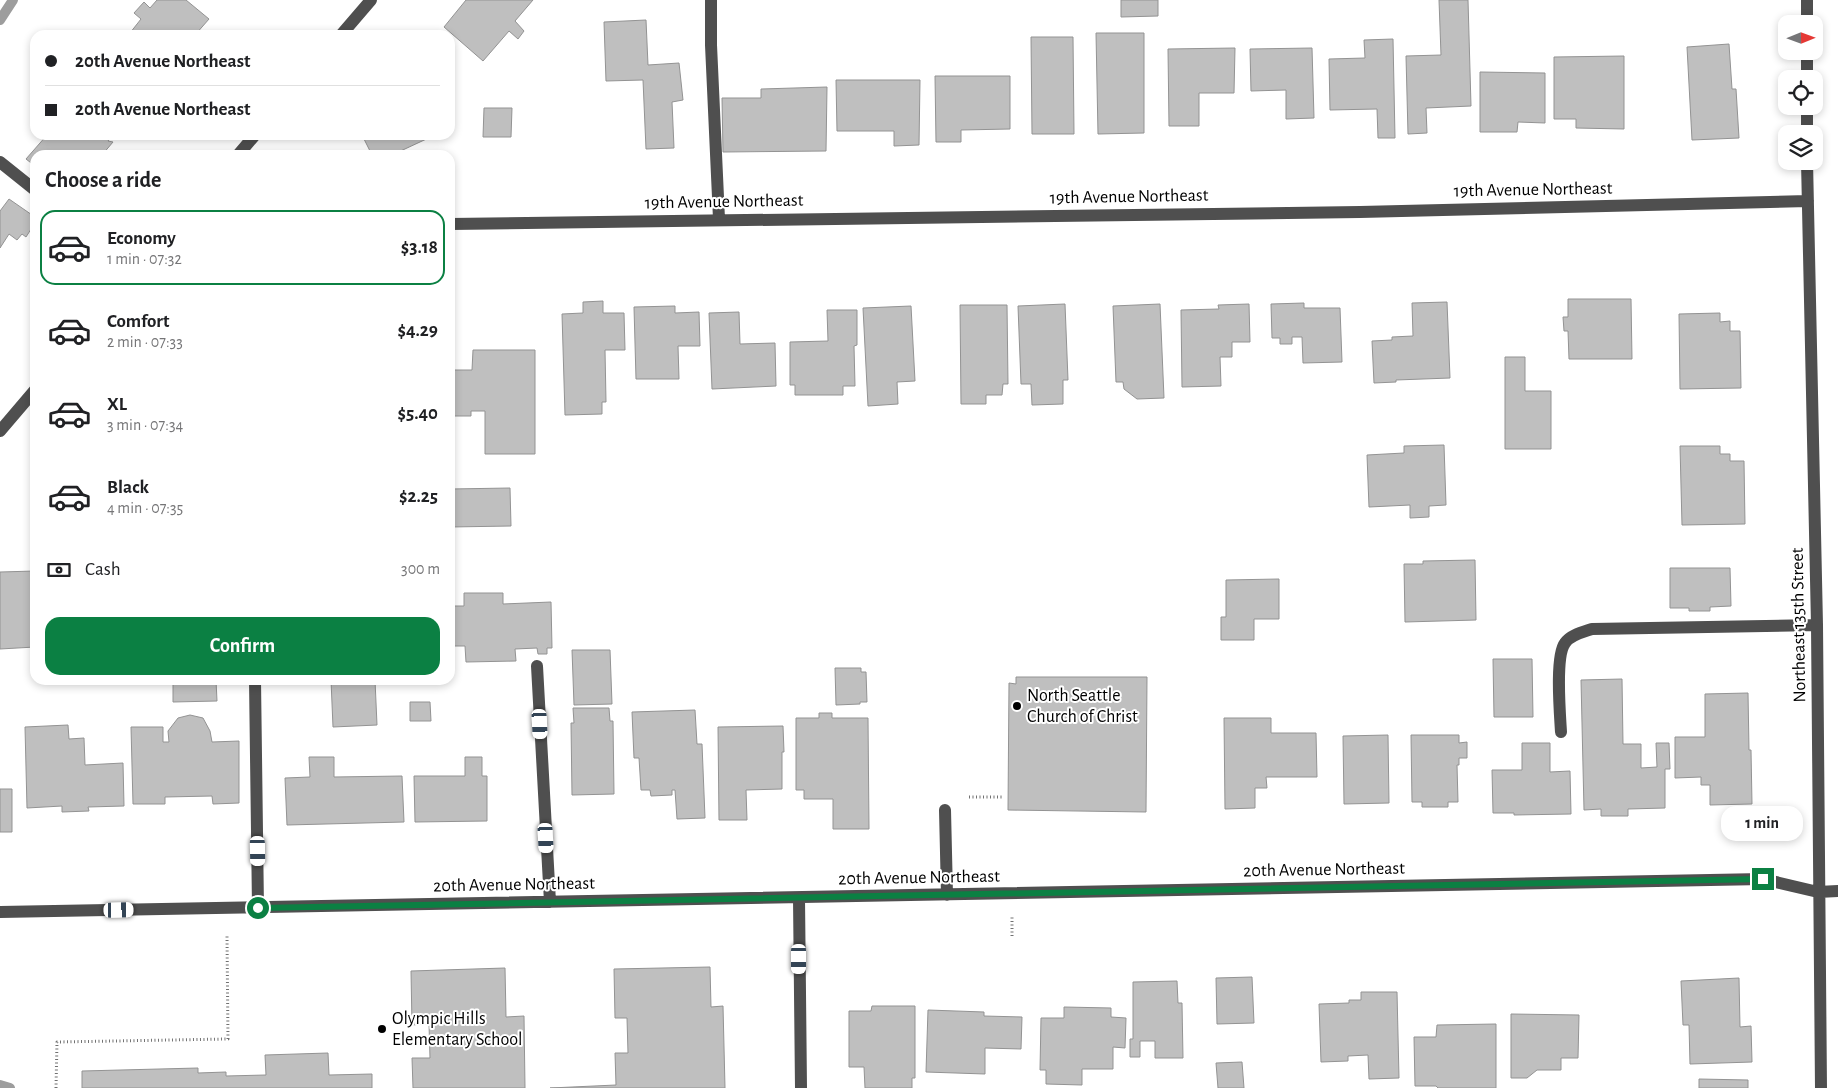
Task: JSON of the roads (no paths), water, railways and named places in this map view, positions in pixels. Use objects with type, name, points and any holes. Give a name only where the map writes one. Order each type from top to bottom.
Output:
[{"type":"street","points":[[345,30],[371,0]]},
{"type":"street","points":[[711,0],[711,55],[720,219]]},
{"type":"street","points":[[1806,0],[1807,15]]},
{"type":"street","points":[[242,150],[251,140]]},
{"type":"street","points":[[0,162],[30,186]]},
{"type":"street","name":"Northeast 135th Street","points":[[1808,170],[1817,625],[1821,1088]]},
{"type":"street","name":"19th Avenue Northeast","points":[[455,224],[1360,212],[1808,200]]},
{"type":"street","points":[[0,430],[30,396]]},
{"type":"street","points":[[1561,732],[1561,655],[1564,643],[1577,634],[1601,629],[1817,625]]},
{"type":"street","points":[[537,666],[550,902]]},
{"type":"street","points":[[255,685],[258,908]]},
{"type":"street","points":[[945,810],[947,895]]},
{"type":"street","name":"20th Avenue Northeast","points":[[0,912],[1763,879],[1818,892],[1838,891]]},
{"type":"street","points":[[799,898],[801,1088]]},
{"type":"waterway","points":[[0,20],[13,0]]},
{"type":"waterway","points":[[0,1085],[10,1088]]},
{"type":"place","name":"North Seattle Church of Christ","points":[[1017,706]]},
{"type":"place","name":"Olympic Hills Elementary School","points":[[382,1029]]}]
